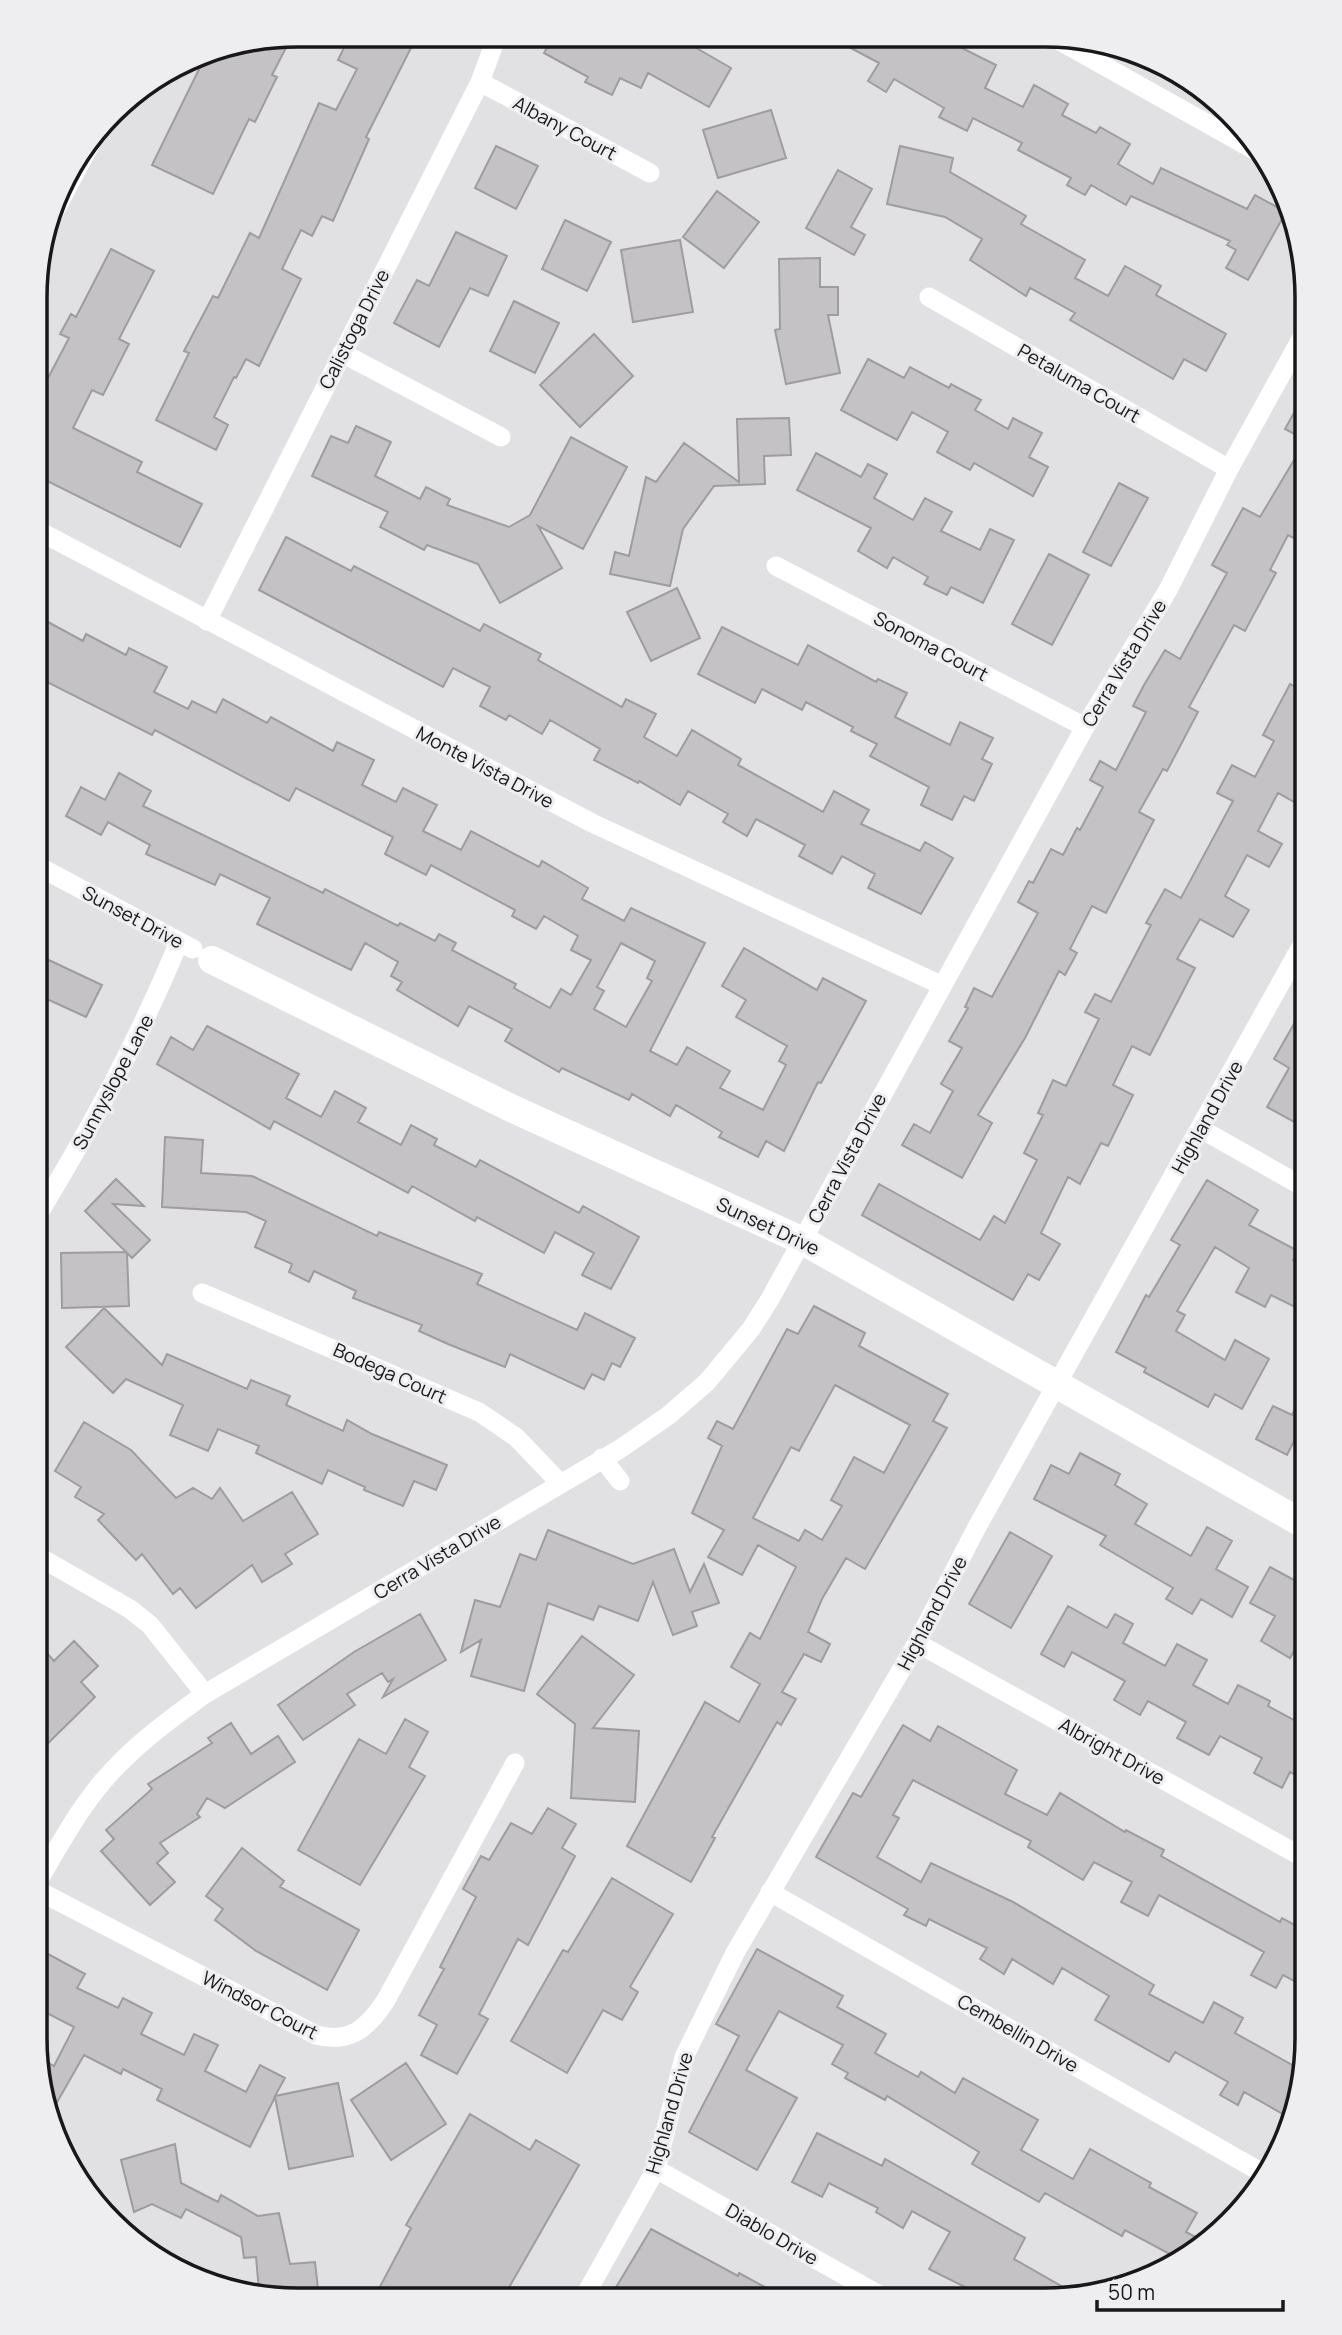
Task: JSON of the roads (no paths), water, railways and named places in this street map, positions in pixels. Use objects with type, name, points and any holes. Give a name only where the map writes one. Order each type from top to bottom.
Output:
[{"type":"street","name":"Calistoga Drive","points":[[207,621],[480,82],[493,48]]},
{"type":"street","points":[[1074,49],[1241,143]]},
{"type":"street","name":"Albany Court","points":[[480,82],[650,173]]},
{"type":"street","name":"Petaluma Court","points":[[929,296],[1229,469]]},
{"type":"street","name":"Cerra Vista Drive","points":[[47,1868],[78,1815],[113,1770],[174,1716],[205,1694],[620,1449],[669,1415],[707,1382],[751,1329],[803,1241],[1085,727],[1168,590],[1229,469],[1295,350]]},
{"type":"street","points":[[342,353],[501,437]]},
{"type":"street","name":"Monte Vista Drive","points":[[47,535],[592,823],[942,985]]},
{"type":"street","name":"Sonoma Court","points":[[776,566],[1085,727]]},
{"type":"street","name":"Sunset Drive","points":[[47,871],[195,950],[489,1098],[803,1241],[1058,1383],[1295,1520]]},
{"type":"street","name":"Sunnyslope Lane","points":[[47,1200],[99,1115],[145,1024],[195,950]]},
{"type":"street","name":"Highland Drive","points":[[589,2288],[656,2169],[684,2057],[769,1892],[917,1643],[1058,1383],[1295,958]]},
{"type":"street","points":[[1201,1129],[1295,1182]]},
{"type":"street","name":"Bodega Court","points":[[202,1293],[479,1412],[516,1437],[560,1483]]},
{"type":"street","points":[[602,1458],[620,1481]]},
{"type":"street","points":[[47,1561],[130,1609],[150,1625],[205,1694]]},
{"type":"street","name":"Albright Drive","points":[[917,1643],[1295,1852]]},
{"type":"street","name":"Windsor Court","points":[[47,1894],[316,2035],[344,2038],[372,2021],[386,2000],[515,1763]]},
{"type":"street","name":"Cembellin Drive","points":[[769,1892],[1257,2170]]},
{"type":"street","name":"Diablo Drive","points":[[656,2169],[867,2288]]}]
